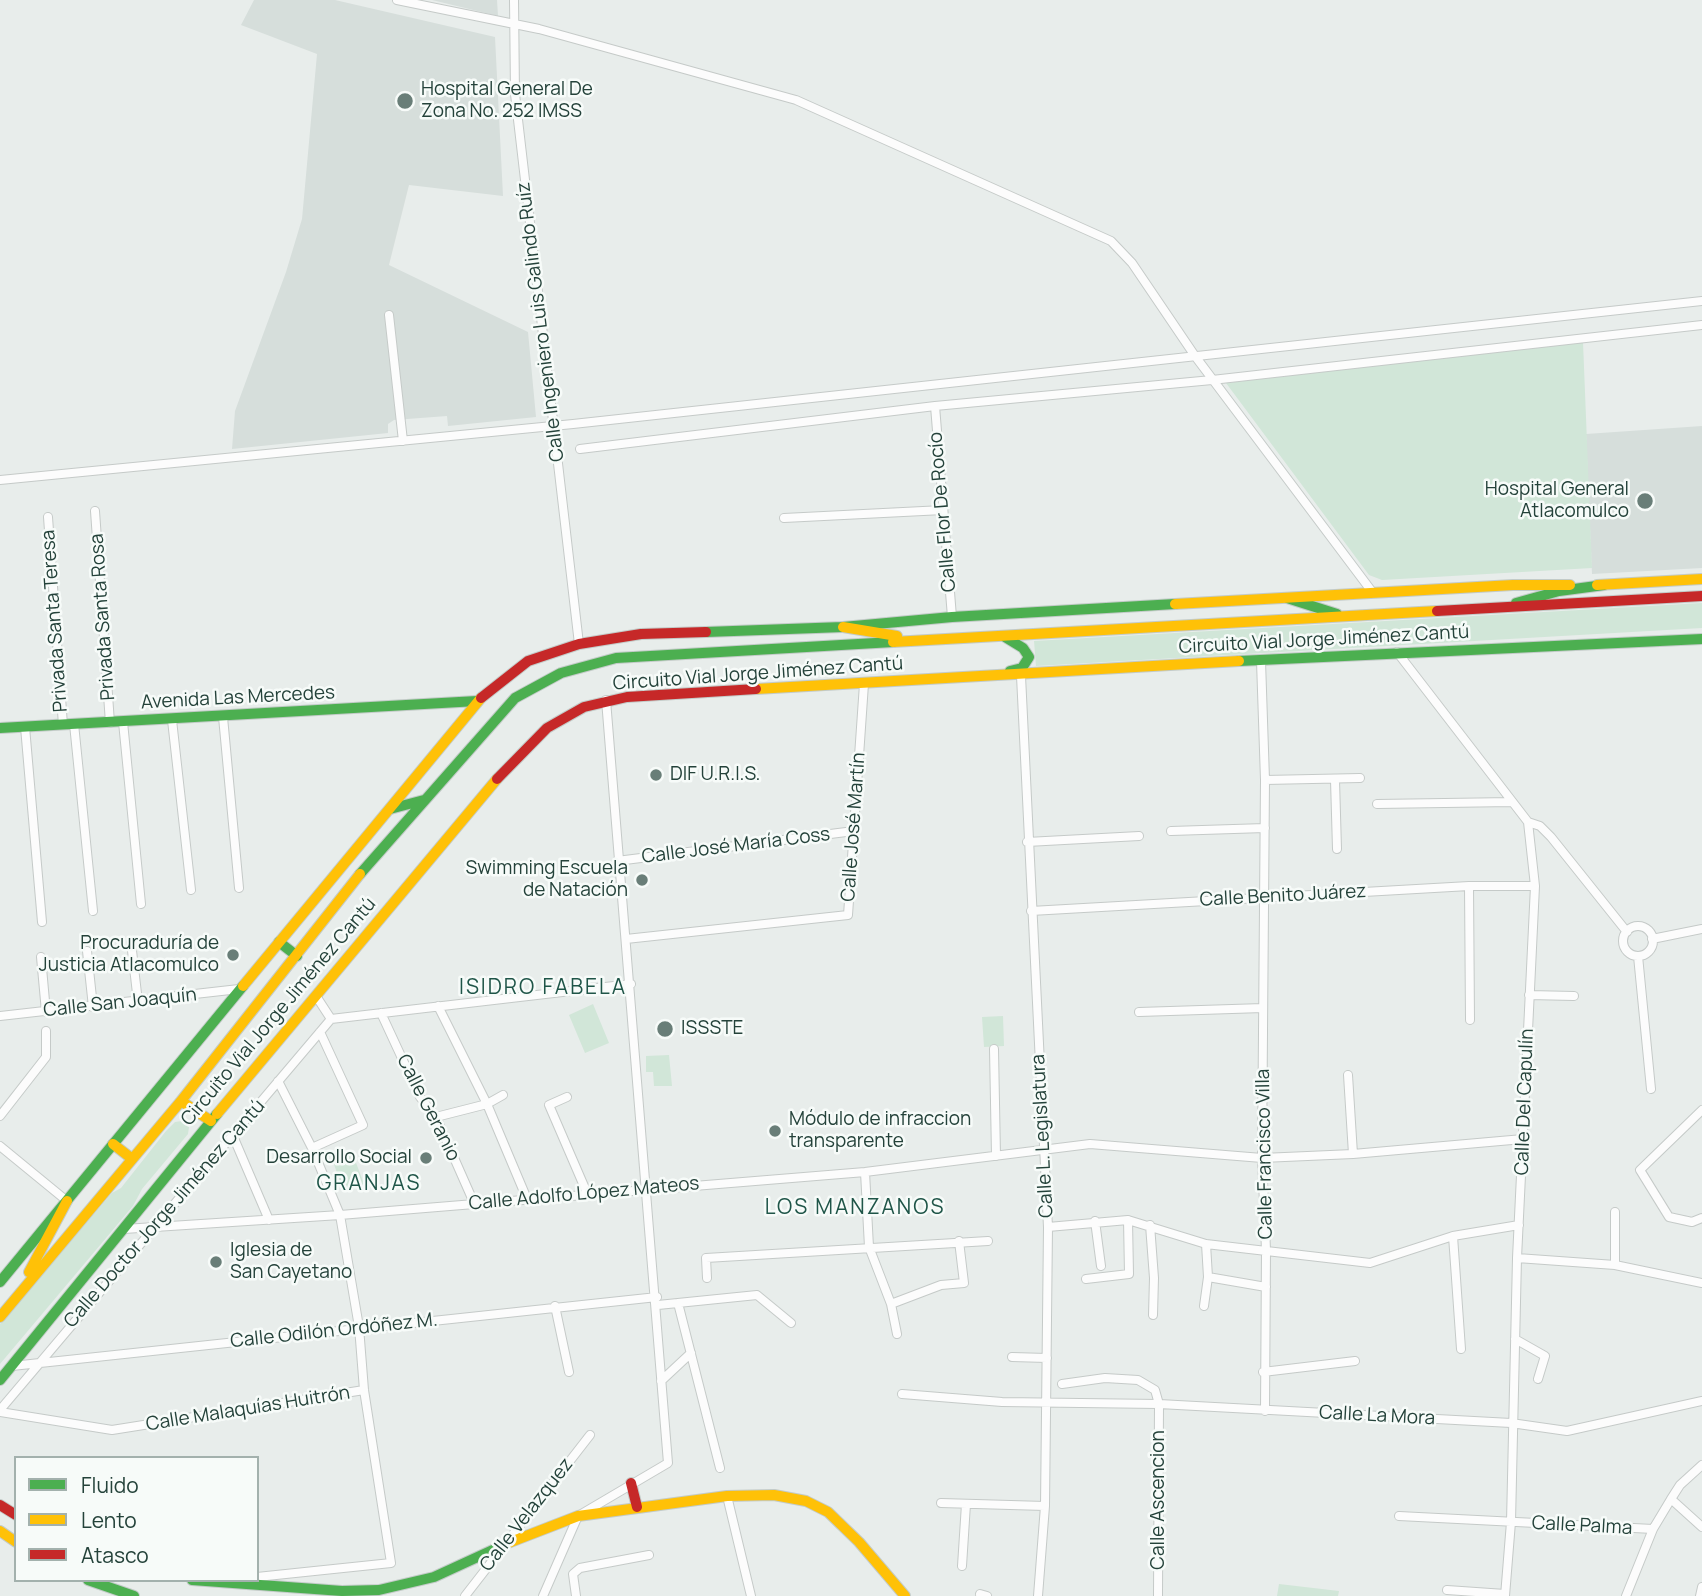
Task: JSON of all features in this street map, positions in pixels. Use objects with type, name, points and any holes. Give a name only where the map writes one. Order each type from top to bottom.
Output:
[{"type":"main road","points":[[0,1282],[477,701],[528,661],[579,644],[641,634],[843,627],[952,617],[1513,585],[1604,585],[1702,579]]},
{"type":"main road","points":[[1492,609],[1559,591],[1604,585]]},
{"type":"main road","name":"Circuito Vial Jorge Jiménez Cantú","points":[[0,1317],[181,1101],[355,880],[424,800],[514,698],[561,673],[616,658],[1702,596]]},
{"type":"main road","points":[[1287,598],[1344,616]]},
{"type":"main road","points":[[843,627],[918,639]]},
{"type":"main road","points":[[916,681],[939,674],[1022,668],[1027,663],[1027,652],[1003,636]]},
{"type":"main road","name":"Circuito Vial Jorge Jiménez Cantú","points":[[0,1380],[211,1121],[531,742],[562,718],[606,700],[1396,652],[1702,639]]},
{"type":"main road","name":"Avenida Las Mercedes","points":[[0,728],[477,701]]},
{"type":"main road","points":[[390,809],[424,800]]},
{"type":"main road","points":[[279,942],[297,956]]},
{"type":"main road","points":[[181,1101],[211,1121]]},
{"type":"main road","points":[[113,1144],[131,1158]]},
{"type":"main road","points":[[16,1298],[66,1202]]},
{"type":"main road","points":[[631,1483],[637,1507]]},
{"type":"main road","points":[[329,1596],[376,1593],[433,1577],[549,1525],[578,1516],[727,1496],[774,1495],[806,1501],[828,1512],[859,1542],[905,1596]]},
{"type":"main road","points":[[94,1582],[134,1596]]},
{"type":"main road","points":[[217,1582],[343,1594]]},
{"type":"street","points":[[397,0],[607,46],[796,100],[1111,242],[1132,263],[1212,380],[1373,593]]},
{"type":"street","name":"Calle Ingeniero Luis Galindo Ruíz","points":[[514,0],[512,26],[516,106],[579,644]]},
{"type":"street","points":[[0,480],[553,426],[1702,301]]},
{"type":"street","points":[[388,315],[403,440]]},
{"type":"street","points":[[580,449],[935,406],[1212,380],[1702,325]]},
{"type":"street","name":"Calle Flor De Rocío","points":[[935,406],[952,617]]},
{"type":"street","name":"Privada Santa Rosa","points":[[95,510],[110,723]]},
{"type":"street","points":[[784,518],[943,510]]},
{"type":"street","name":"Privada Santa Teresa","points":[[47,517],[69,725],[93,911]]},
{"type":"street","points":[[1396,652],[1528,822],[1540,827],[1551,837],[1627,932]]},
{"type":"street","name":"Calle Francisco Villa","points":[[1261,661],[1265,780],[1262,1157],[1266,1250],[1263,1373],[1265,1411]]},
{"type":"street","name":"Calle L. Legislatura","points":[[1021,676],[1027,842],[1048,1227],[1048,1402],[1045,1506],[1038,1596]]},
{"type":"street","name":"Calle José Martín","points":[[626,939],[848,915],[864,684]]},
{"type":"street","points":[[543,1596],[578,1516],[668,1463],[657,1301],[645,1188],[631,984],[617,861],[606,700]]},
{"type":"street","points":[[223,717],[239,888]]},
{"type":"street","points":[[172,720],[191,891]]},
{"type":"street","points":[[123,722],[141,904]]},
{"type":"street","points":[[25,727],[42,922]]},
{"type":"street","points":[[1265,780],[1360,778]]},
{"type":"street","points":[[1335,780],[1337,849]]},
{"type":"street","points":[[1377,804],[1512,802]]},
{"type":"street","name":"Calle Del Capulín","points":[[1505,1595],[1511,1522],[1511,1423],[1517,1258],[1535,886],[1528,822]]},
{"type":"street","points":[[1171,831],[1265,828]]},
{"type":"street","name":"Calle José María Coss","points":[[617,861],[854,831]]},
{"type":"street","points":[[1027,842],[1139,836]]},
{"type":"street","points":[[1469,886],[1471,1020]]},
{"type":"street","name":"Calle Benito Juárez","points":[[1031,911],[1469,886],[1535,886]]},
{"type":"street","points":[[1635,927],[1644,928],[1652,939],[1649,951],[1637,956],[1629,953],[1624,945],[1627,932],[1635,927]]},
{"type":"street","points":[[1652,939],[1702,929]]},
{"type":"street","points":[[131,942],[138,1002]]},
{"type":"street","points":[[87,951],[93,1007]]},
{"type":"street","points":[[1637,956],[1651,1089]]},
{"type":"street","points":[[41,957],[46,1012]]},
{"type":"street","points":[[316,996],[331,1019],[631,984]]},
{"type":"street","name":"Calle San Joaquín","points":[[0,1016],[239,989]]},
{"type":"street","points":[[1529,995],[1574,996]]},
{"type":"street","points":[[438,1006],[487,1104],[527,1199]]},
{"type":"street","points":[[1139,1012],[1264,1008]]},
{"type":"street","name":"Calle Geranio","points":[[381,1013],[420,1097],[436,1117],[474,1203]]},
{"type":"street","name":"Calle Doctor Jorge Jiménez Cantú","points":[[0,1411],[36,1365],[331,1019]]},
{"type":"street","points":[[0,1116],[46,1057],[46,1031]]},
{"type":"street","points":[[312,1148],[363,1125],[320,1032]]},
{"type":"street","points":[[993,1049],[996,1156]]},
{"type":"street","points":[[1348,1075],[1353,1154]]},
{"type":"street","name":"Calle Malaquías Huitrón","points":[[0,1411],[112,1430],[364,1390],[359,1328],[340,1215],[312,1148],[278,1081]]},
{"type":"street","points":[[436,1117],[487,1104],[503,1095]]},
{"type":"street","points":[[567,1097],[549,1105],[587,1193]]},
{"type":"street","points":[[1702,1110],[1640,1170],[1670,1217],[1692,1222],[1702,1218]]},
{"type":"street","points":[[233,1136],[269,1220]]},
{"type":"street","name":"Calle Adolfo López Mateos","points":[[124,1229],[340,1215],[865,1172],[1090,1144],[1262,1157],[1353,1154],[1523,1139]]},
{"type":"street","points":[[0,1146],[66,1202]]},
{"type":"street","points":[[865,1172],[869,1247],[891,1304],[897,1335]]},
{"type":"street","points":[[1615,1212],[1615,1265]]},
{"type":"street","points":[[1048,1227],[1128,1220],[1206,1244],[1370,1263],[1453,1236],[1519,1225]]},
{"type":"street","points":[[1086,1279],[1129,1274],[1128,1220]]},
{"type":"street","points":[[1095,1221],[1101,1266]]},
{"type":"street","points":[[1150,1225],[1154,1278],[1153,1315]]},
{"type":"street","points":[[1453,1236],[1461,1349]]},
{"type":"street","points":[[891,1304],[942,1285],[964,1283],[959,1241]]},
{"type":"street","points":[[707,1278],[705,1258],[988,1241]]},
{"type":"street","points":[[1204,1306],[1208,1277],[1206,1244]]},
{"type":"street","points":[[1517,1258],[1615,1265],[1702,1283]]},
{"type":"street","points":[[1208,1277],[1266,1287]]},
{"type":"street","name":"Calle Odilón Ordóñez M.","points":[[12,1366],[555,1306],[657,1301],[678,1303],[757,1295],[791,1322]]},
{"type":"street","points":[[678,1303],[720,1468]]},
{"type":"street","points":[[555,1306],[569,1372]]},
{"type":"street","points":[[1515,1339],[1545,1356],[1538,1379]]},
{"type":"street","points":[[661,1381],[691,1353]]},
{"type":"street","points":[[1012,1357],[1047,1358]]},
{"type":"street","points":[[1263,1373],[1355,1361]]},
{"type":"street","points":[[1062,1384],[1104,1378],[1138,1380],[1155,1390],[1159,1405]]},
{"type":"street","points":[[254,1585],[391,1563],[364,1390]]},
{"type":"street","name":"Calle La Mora","points":[[902,1394],[1002,1402],[1159,1405],[1511,1423],[1567,1431],[1702,1401]]},
{"type":"street","name":"Calle Ascencion","points":[[1158,1596],[1159,1405]]},
{"type":"street","name":"Calle Velazquez","points":[[465,1596],[590,1435]]},
{"type":"street","points":[[1626,1596],[1653,1529],[1680,1485],[1702,1465]]},
{"type":"street","points":[[727,1496],[751,1596]]},
{"type":"street","points":[[1671,1499],[1702,1527]]},
{"type":"street","points":[[941,1503],[1045,1506]]},
{"type":"street","points":[[962,1566],[966,1504]]},
{"type":"street","name":"Calle Palma","points":[[1399,1517],[1653,1529]]},
{"type":"street","points":[[576,1596],[573,1574],[580,1568],[649,1555]]},
{"type":"street","points":[[1700,1596],[1702,1587]]},
{"type":"street","points":[[1447,1590],[1505,1595]]},
{"type":"shaded area","points":[[254,0],[335,0],[495,37],[503,196],[409,185],[389,265],[528,332],[536,417],[448,426],[447,416],[394,420],[388,424],[388,433],[232,449],[235,411],[286,272],[302,219],[317,54],[241,25]]},
{"type":"shaded area","points":[[432,0],[497,0],[498,16]]},
{"type":"shaded area","name":"Hospital General Atlacomulco","points":[[1702,426],[1702,568],[1592,574],[1586,434]]},
{"type":"green space","points":[[1583,342],[1592,568],[1382,580],[1369,575],[1226,383]]},
{"type":"green space","points":[[1702,603],[1702,628],[1036,666],[1034,641]]},
{"type":"green space","points":[[593,1004],[609,1043],[585,1053],[569,1015]]},
{"type":"green space","points":[[1003,1016],[1004,1046],[984,1047],[982,1017]]},
{"type":"green space","points":[[669,1055],[672,1086],[654,1086],[653,1072],[646,1072],[646,1056]]},
{"type":"green space","points":[[182,1121],[189,1127],[188,1134],[142,1189],[133,1206],[0,1364],[0,1324],[112,1193],[121,1188],[166,1131],[175,1122]]},
{"type":"green space","points":[[352,1152],[364,1184],[344,1192],[332,1159]]},
{"type":"green space","points":[[1279,1584],[1339,1591],[1338,1596],[1277,1596]]},
{"type":"traffic: fast","points":[[1516,603],[1559,591],[1604,585]]},
{"type":"traffic: fast","points":[[1287,598],[1337,614]]},
{"type":"traffic: fast","points":[[706,632],[843,627],[952,617],[1175,604]]},
{"type":"traffic: fast","points":[[1005,637],[1023,648],[1029,657],[1022,668],[1010,671]]},
{"type":"traffic: fast","points":[[1239,661],[1702,639]]},
{"type":"traffic: fast","points":[[360,874],[515,698],[561,673],[616,658],[893,642]]},
{"type":"traffic: fast","points":[[0,728],[477,701]]},
{"type":"traffic: fast","points":[[390,809],[424,800]]},
{"type":"traffic: fast","points":[[279,942],[297,956]]},
{"type":"traffic: fast","points":[[0,1282],[243,986]]},
{"type":"traffic: fast","points":[[0,1380],[217,1114]]},
{"type":"traffic: fast","points":[[219,1582],[342,1591],[379,1590],[434,1577],[508,1543]]},
{"type":"traffic: fast","points":[[94,1582],[134,1596]]},
{"type":"traffic: slow","points":[[1597,585],[1702,579]]},
{"type":"traffic: slow","points":[[1175,604],[1513,585],[1570,585]]},
{"type":"traffic: slow","points":[[893,642],[1437,611]]},
{"type":"traffic: slow","points":[[843,627],[897,636]]},
{"type":"traffic: slow","points":[[756,689],[1239,661]]},
{"type":"traffic: slow","points":[[243,986],[481,698]]},
{"type":"traffic: slow","points":[[217,1114],[497,779]]},
{"type":"traffic: slow","points":[[0,1317],[181,1101],[360,874]]},
{"type":"traffic: slow","points":[[181,1101],[211,1121]]},
{"type":"traffic: slow","points":[[113,1144],[131,1158]]},
{"type":"traffic: slow","points":[[29,1272],[67,1201]]},
{"type":"traffic: slow","points":[[508,1543],[578,1516],[727,1496],[774,1495],[806,1501],[828,1512],[859,1542],[905,1596]]},
{"type":"traffic: slow","points":[[0,1531],[14,1541]]},
{"type":"traffic: jam","points":[[1437,611],[1702,596]]},
{"type":"traffic: jam","points":[[481,698],[528,661],[579,644],[641,634],[706,632]]},
{"type":"traffic: jam","points":[[497,779],[547,728],[584,707],[627,697],[756,689]]},
{"type":"traffic: jam","points":[[631,1483],[637,1507]]},
{"type":"traffic: jam","points":[[0,1505],[14,1514]]},
{"type":"place","name":"Hospital General De Zona No. 252 IMSS","points":[[405,101]]},
{"type":"place","name":"Hospital General Atlacomulco","points":[[1645,501]]},
{"type":"place","name":"DIF U.R.I.S.","points":[[656,775]]},
{"type":"place","name":"Swimming Escuela de Natación","points":[[642,880]]},
{"type":"place","name":"Procuraduría de Justicia Atlacomulco","points":[[233,955]]},
{"type":"place","name":"ISSSTE","points":[[665,1029]]},
{"type":"place","name":"Módulo de infraccion transparente","points":[[775,1131]]},
{"type":"place","name":"Desarrollo Social","points":[[426,1158]]},
{"type":"place","name":"Iglesia de San Cayetano","points":[[216,1262]]},
{"type":"district","name":"ISIDRO FABELA","points":[[543,988]]},
{"type":"district","name":"GRANJAS","points":[[369,1184]]},
{"type":"district","name":"LOS MANZANOS","points":[[855,1208]]}]
